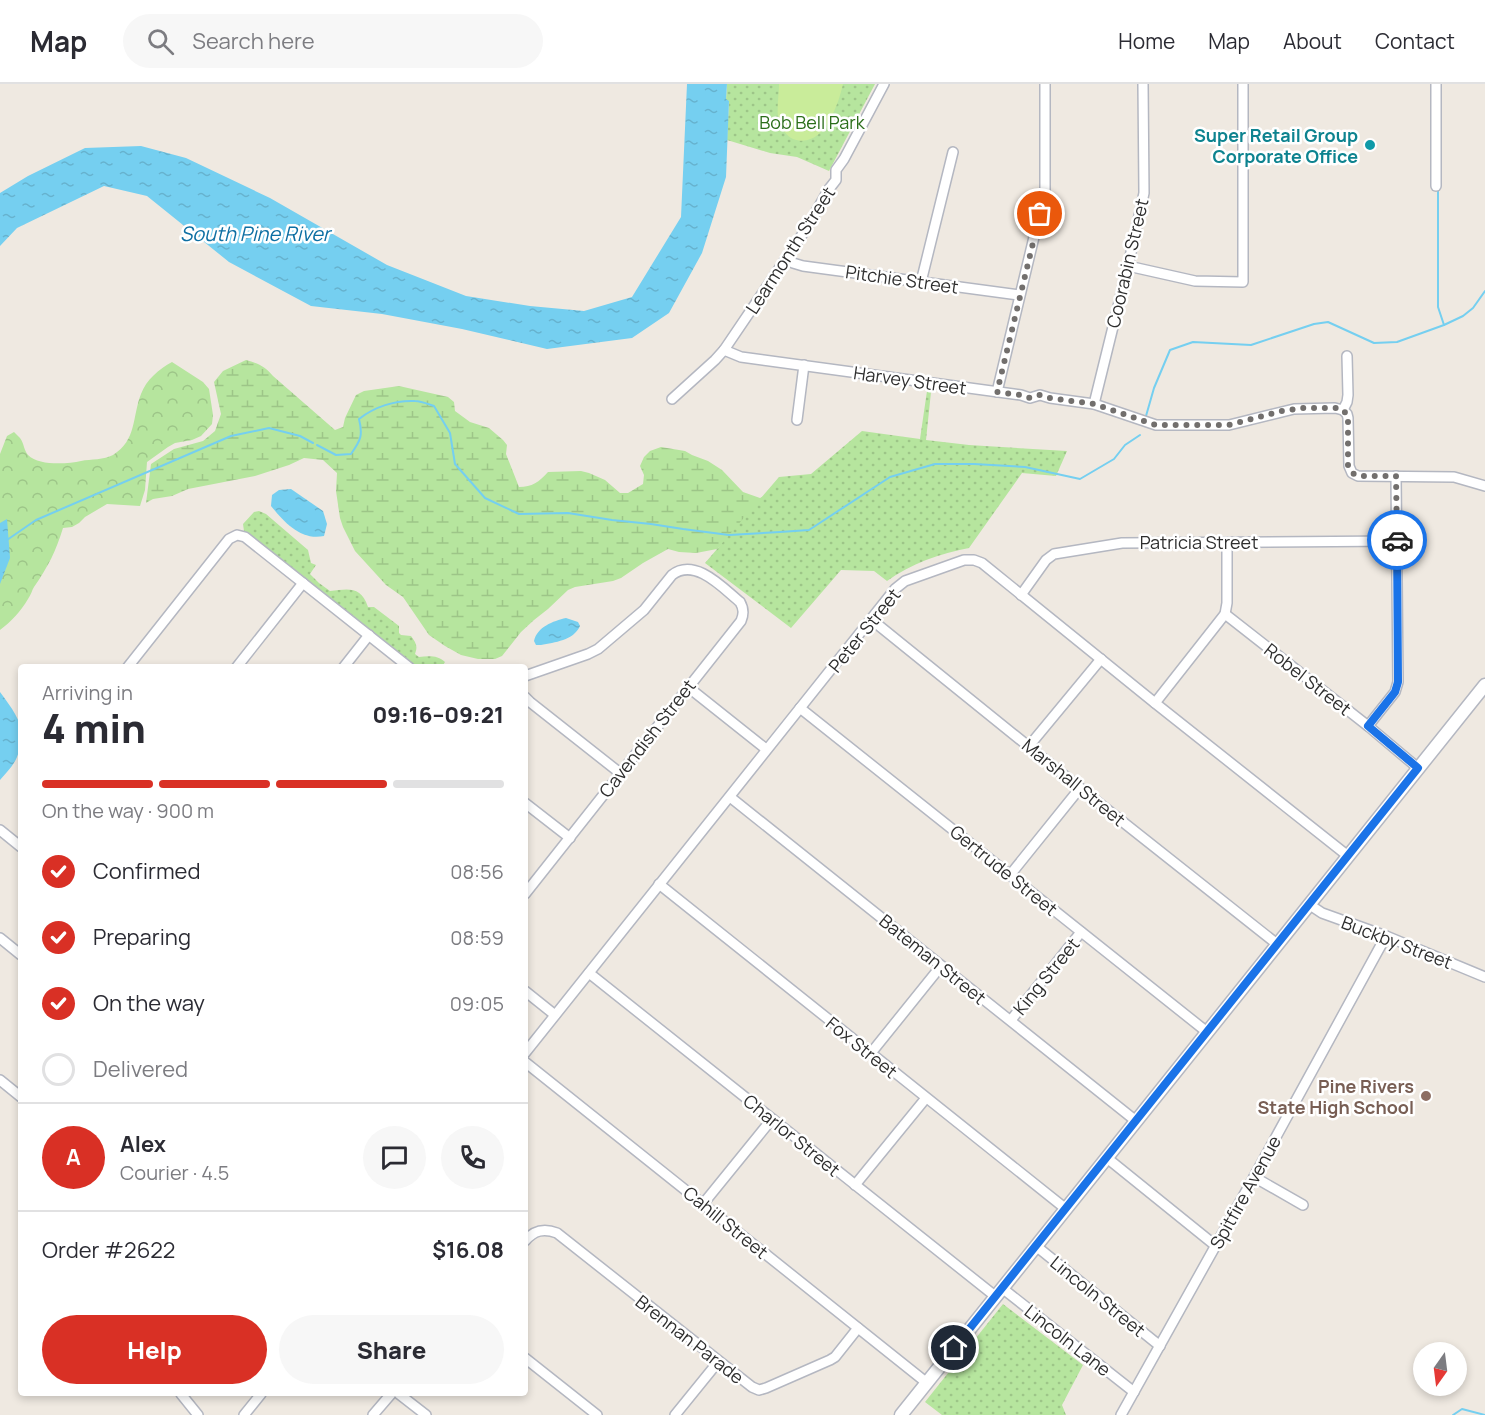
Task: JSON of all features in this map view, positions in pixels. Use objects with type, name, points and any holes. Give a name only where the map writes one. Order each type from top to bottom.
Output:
[{"type":"main road","points":[[901,1415],[1485,685]]},
{"type":"street","name":"Learmonth Street","points":[[672,399],[724,350],[787,258],[828,189],[836,180],[836,170],[884,84]]},
{"type":"street","points":[[997,392],[1045,191],[1045,84]]},
{"type":"street","name":"Coorabin Street","points":[[1094,404],[1144,194],[1143,84]]},
{"type":"street","points":[[1128,266],[1195,281],[1243,282],[1243,84]]},
{"type":"street","points":[[1436,84],[1437,186]]},
{"type":"street","points":[[921,282],[953,152]]},
{"type":"street","name":"Pitchie Street","points":[[787,258],[803,266],[1019,295]]},
{"type":"street","name":"Harvey Street","points":[[724,350],[741,357],[1030,398],[1040,395],[1094,404],[1156,425],[1229,425],[1294,409],[1335,408],[1343,410]]},
{"type":"street","points":[[1347,356],[1348,395],[1343,410],[1348,418],[1348,466],[1352,473],[1358,476],[1454,477],[1485,486]]},
{"type":"street","points":[[797,420],[804,366]]},
{"type":"street","points":[[1368,726],[1395,692],[1398,682],[1396,476]]},
{"type":"street","points":[[130,664],[229,538],[237,535],[245,537],[405,664]]},
{"type":"street","name":"Patricia Street","points":[[1021,595],[1046,560],[1054,555],[1122,543],[1397,541]]},
{"type":"street","points":[[1155,703],[1225,614],[1227,543]]},
{"type":"street","name":"Peter Street","points":[[528,1049],[895,589],[905,581],[964,561],[974,560],[982,563],[1348,856]]},
{"type":"street","name":"Cavendish Street","points":[[528,675],[598,649],[644,610],[672,574],[678,570],[686,569],[703,573],[740,602],[743,608],[741,621],[528,890]]},
{"type":"street","points":[[239,664],[303,583]]},
{"type":"street","name":"Robel Street","points":[[1225,614],[1418,768]]},
{"type":"street","name":"Marshall Street","points":[[872,620],[1277,944]]},
{"type":"street","points":[[346,664],[369,635]]},
{"type":"street","points":[[1029,746],[1101,659]]},
{"type":"street","points":[[688,687],[766,749]]},
{"type":"street","points":[[528,700],[620,773]]},
{"type":"street","name":"Gertrude Street","points":[[800,708],[1207,1032]]},
{"type":"street","points":[[1010,875],[1080,788]]},
{"type":"street","name":"Bateman Street","points":[[730,797],[1136,1121]]},
{"type":"street","points":[[528,805],[570,838]]},
{"type":"street","points":[[0,830],[18,845]]},
{"type":"street","name":"Fox Street","points":[[659,884],[1066,1209]]},
{"type":"street","name":"Buckby Street","points":[[1310,905],[1322,913],[1386,936],[1485,977]]},
{"type":"street","name":"King Street","points":[[1011,1020],[1081,932]]},
{"type":"street","name":"Spitfire Avenue","points":[[1121,1415],[1386,936]]},
{"type":"street","points":[[0,938],[18,953]]},
{"type":"street","points":[[871,1053],[941,966]]},
{"type":"street","name":"Charlor Street","points":[[589,973],[855,1185],[999,1292]]},
{"type":"street","points":[[528,993],[555,1015]]},
{"type":"street","name":"Cahill Street","points":[[528,1064],[927,1383]]},
{"type":"street","points":[[0,1080],[18,1095]]},
{"type":"street","points":[[855,1185],[927,1098]]},
{"type":"street","points":[[703,1204],[772,1119]]},
{"type":"street","points":[[1107,1158],[1216,1246]]},
{"type":"street","points":[[1254,1177],[1303,1205]]},
{"type":"street","name":"Brennan Parade","points":[[528,1238],[534,1232],[542,1230],[557,1233],[718,1362],[759,1390],[835,1357],[858,1328]]},
{"type":"street","name":"Lincoln Street","points":[[1036,1246],[1160,1346]]},
{"type":"street","name":"Lincoln Lane","points":[[999,1292],[1134,1392]]},
{"type":"street","points":[[528,1360],[597,1415]]},
{"type":"street","points":[[675,1415],[718,1362]]},
{"type":"street","points":[[184,1396],[198,1415]]},
{"type":"street","points":[[244,1415],[259,1396]]},
{"type":"street","points":[[373,1415],[389,1396]]},
{"type":"street","points":[[402,1396],[426,1415]]},
{"type":"street","points":[[580,1415],[586,1407]]},
{"type":"green space","name":"Bob Bell Park","points":[[727,84],[875,84],[829,171],[797,157],[770,153],[727,140],[729,101],[726,100]]},
{"type":"green space","points":[[779,84],[843,84],[833,114],[827,124],[813,138],[804,141],[791,138],[781,126],[778,112]]},
{"type":"green space","points":[[246,360],[265,368],[335,430],[343,427],[356,395],[364,391],[399,386],[448,397],[454,402],[455,411],[470,422],[489,428],[507,445],[506,454],[519,487],[535,483],[548,472],[581,471],[605,480],[620,493],[628,493],[643,484],[644,475],[640,466],[644,457],[650,451],[661,447],[685,451],[708,461],[722,470],[743,492],[760,498],[787,485],[717,549],[696,553],[668,549],[621,578],[568,590],[521,632],[502,656],[495,659],[478,659],[461,655],[429,635],[403,597],[386,585],[355,551],[340,518],[336,491],[337,473],[323,460],[304,458],[255,476],[188,489],[146,503],[151,464],[174,449],[203,441],[215,431],[221,414],[214,382],[223,371]]},
{"type":"green space","points":[[172,362],[203,382],[209,389],[212,424],[201,436],[175,443],[147,462],[145,490],[140,506],[107,504],[72,527],[63,528],[51,559],[29,597],[16,616],[0,630],[0,454],[7,436],[14,432],[21,440],[28,455],[46,463],[68,463],[109,457],[121,449],[130,435],[138,403],[146,384]]},
{"type":"green space","points":[[927,391],[931,392],[926,440],[1067,451],[1056,476],[1022,473],[969,548],[926,560],[887,581],[874,571],[841,570],[791,628],[705,563],[779,477],[811,474],[862,431],[920,439]]},
{"type":"green space","points":[[259,511],[266,514],[308,550],[311,563],[316,565],[310,574],[319,583],[330,591],[354,590],[358,592],[368,607],[374,607],[399,626],[401,635],[411,636],[416,645],[415,654],[419,657],[439,658],[445,662],[444,664],[413,664],[244,531],[243,524],[254,512]]},
{"type":"green space","points":[[1003,1304],[1083,1365],[1062,1405],[1066,1415],[942,1415],[925,1402]]},
{"type":"water","name":"South Pine River","points":[[687,84],[727,84],[726,99],[729,101],[726,177],[702,253],[669,313],[632,338],[547,349],[462,329],[382,314],[311,306],[229,262],[147,196],[104,186],[17,228],[0,246],[0,193],[28,176],[85,148],[141,146],[186,158],[270,198],[387,265],[466,296],[530,306],[584,311],[632,297],[681,217]]},
{"type":"water","points":[[291,489],[323,511],[327,524],[324,536],[308,536],[301,533],[287,524],[271,506],[272,495],[279,490]]},
{"type":"water","points":[[7,519],[10,558],[0,584],[0,523]]},
{"type":"water","points":[[566,618],[578,622],[580,626],[573,635],[558,642],[536,645],[534,641],[542,628]]},
{"type":"water","points":[[0,692],[18,720],[18,754],[10,769],[0,780]]},
{"type":"waterway","points":[[1438,188],[1438,307],[1444,325]]},
{"type":"waterway","points":[[1146,416],[1154,388],[1170,350],[1193,342],[1251,345],[1314,324],[1328,322],[1374,343],[1397,342],[1463,316],[1473,308],[1485,291]]},
{"type":"waterway","points":[[317,445],[336,455],[351,454],[360,437],[359,419],[385,405],[407,401],[420,402],[434,406],[450,433],[455,464],[485,498],[519,514],[568,513],[729,535],[809,530],[890,477],[935,464],[1025,467],[1080,479],[1114,459],[1125,445],[1140,435]]},
{"type":"waterway","points":[[7,540],[36,520],[231,436],[269,428],[300,436],[313,443]]},
{"type":"waterway","points":[[1453,1415],[1462,1409],[1485,1415]]},
{"type":"way so far","points":[[1040,214],[997,392],[1030,398],[1040,395],[1094,404],[1156,425],[1229,425],[1294,409],[1340,408],[1348,418],[1348,466],[1352,473],[1358,476],[1396,476],[1397,540]]},
{"type":"place","name":"Super Retail Group Corporate Office","points":[[1370,145]]},
{"type":"place","name":"Pine Rivers State High School","points":[[1426,1096]]},
{"type":"route","points":[[954,1348],[1418,768],[1368,726],[1395,692],[1398,682],[1397,540]]}]
